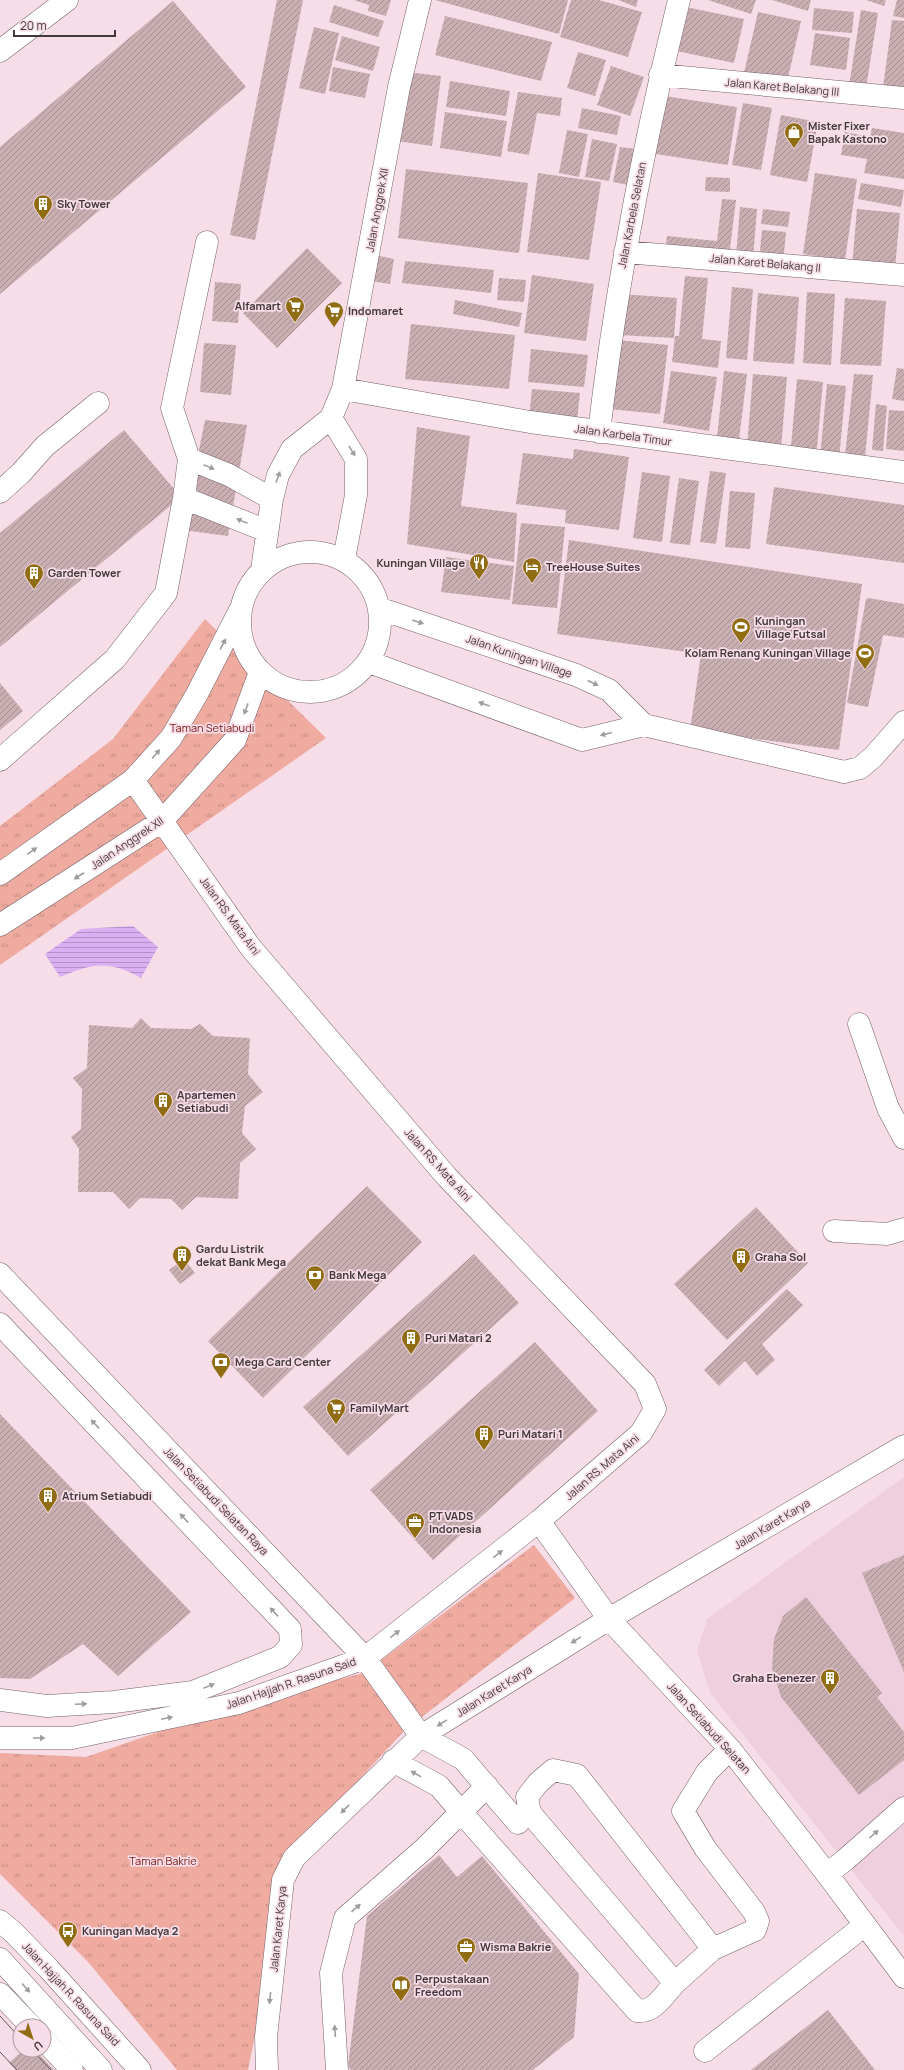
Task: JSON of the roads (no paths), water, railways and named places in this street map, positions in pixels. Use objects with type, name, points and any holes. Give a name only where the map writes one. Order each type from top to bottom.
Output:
[{"type":"street","points":[[0,51],[67,0]]},
{"type":"street","name":"Jalan Anggrek XII","points":[[262,570],[272,499],[278,475],[292,449],[331,418],[344,389],[399,87],[420,0]]},
{"type":"street","name":"Jalan Karbela Selatan","points":[[599,432],[625,252],[660,75],[679,0]]},
{"type":"street","name":"Jalan Karet Belakang III","points":[[660,75],[904,98]]},
{"type":"street","points":[[0,760],[115,659],[166,594],[184,498],[189,459],[172,408],[207,242]]},
{"type":"street","name":"Jalan Karet Belakang II","points":[[625,252],[904,275]]},
{"type":"street","name":"Jalan Karbela Timur","points":[[344,389],[530,422],[904,472]]},
{"type":"street","points":[[0,492],[21,474],[45,446],[98,403]]},
{"type":"street","points":[[331,418],[356,459],[356,495],[344,558]]},
{"type":"street","points":[[189,459],[229,476],[272,499]]},
{"type":"street","points":[[184,498],[267,532]]},
{"type":"street","points":[[0,874],[133,780],[171,738],[197,694],[241,609],[248,588],[262,570],[287,555],[316,551],[344,558],[361,572],[374,589],[381,609],[369,662],[351,680],[329,690],[304,692],[280,686],[260,672],[247,653],[240,632],[241,609]]},
{"type":"street","name":"Jalan Kuningan Village","points":[[381,609],[576,675],[609,690],[644,724]]},
{"type":"street","points":[[369,662],[582,740],[644,724],[844,772],[860,768],[873,757],[904,722]]},
{"type":"street","name":"Jalan Anggrek XII","points":[[0,925],[162,821],[235,740],[260,672]]},
{"type":"street","name":"Jalan RS. Mata Aini","points":[[133,780],[251,948],[431,1159],[645,1384],[655,1409],[641,1433],[539,1521]]},
{"type":"street","points":[[860,1024],[888,1108],[904,1138]]},
{"type":"street","points":[[834,1231],[887,1234],[904,1229]]},
{"type":"street","name":"Jalan Setiabudi Selatan Raya","points":[[0,1274],[365,1658],[421,1736]]},
{"type":"street","points":[[0,1324],[290,1629],[291,1645],[280,1657],[193,1692],[114,1702],[47,1706],[0,1700]]},
{"type":"street","name":"Jalan Karet Karya","points":[[267,2070],[268,2022],[283,1880],[287,1868],[294,1858],[393,1761],[421,1736],[609,1619],[904,1446]]},
{"type":"street","name":"Jalan Setiabudi Selatan","points":[[539,1521],[609,1619],[730,1749],[827,1874],[904,1978]]},
{"type":"street","name":"Jalan Hajjah R. Rasuna Said","points":[[0,1738],[72,1738],[232,1704],[365,1658],[539,1521]]},
{"type":"street","points":[[421,1736],[463,1760],[487,1786],[524,1818],[675,1983]]},
{"type":"street","points":[[393,1761],[439,1786],[637,2011],[643,2012],[651,2009],[675,1983],[714,1949],[755,1930],[758,1921],[754,1912],[705,1848],[683,1811],[707,1772],[730,1749]]},
{"type":"street","points":[[492,1847],[524,1818],[527,1797],[538,1783],[553,1770],[577,1775],[714,1949]]},
{"type":"street","points":[[337,2070],[331,1973],[345,1918],[424,1849],[487,1786]]},
{"type":"street","points":[[827,1874],[846,1860],[904,1808]]},
{"type":"street","name":"Jalan Hajjah R. Rasuna Said","points":[[0,1921],[13,1932],[44,1964],[140,2070]]},
{"type":"street","points":[[705,2052],[865,1925]]},
{"type":"street","points":[[0,1959],[102,2070]]},
{"type":"street","points":[[0,1994],[23,2018]]},
{"type":"street","points":[[52,2049],[72,2070]]},
{"type":"tram line","points":[[0,2016],[12,2029]]},
{"type":"tram line","points":[[0,2052],[17,2070]]},
{"type":"tram line","points":[[40,2058],[51,2070]]},
{"type":"place","name":"Mister Fixer Bapak Kastono","points":[[794,149]]},
{"type":"place","name":"Sky Tower","points":[[43,221]]},
{"type":"place","name":"Alfamart","points":[[295,323]]},
{"type":"place","name":"Indomaret","points":[[334,328]]},
{"type":"place","name":"Kuningan Village","points":[[479,580]]},
{"type":"place","name":"TreeHouse Suites","points":[[532,584]]},
{"type":"place","name":"Garden Tower","points":[[34,590]]},
{"type":"place","name":"Kuningan Village Futsal","points":[[741,644]]},
{"type":"place","name":"Kolam Renang Kuningan Village","points":[[865,670]]},
{"type":"place","name":"Apartemen Setiabudi","points":[[163,1118]]},
{"type":"place","name":"Gardu Listrik dekat Bank Mega","points":[[182,1272]]},
{"type":"place","name":"Graha Sol","points":[[741,1274]]},
{"type":"place","name":"Bank Mega","points":[[315,1292]]},
{"type":"place","name":"Puri Matari 2","points":[[411,1355]]},
{"type":"place","name":"Mega Card Center","points":[[221,1379]]},
{"type":"place","name":"FamilyMart","points":[[336,1425]]},
{"type":"place","name":"Puri Matari 1","points":[[484,1451]]},
{"type":"place","name":"Atrium Setiabudi","points":[[48,1513]]},
{"type":"place","name":"PT VADS Indonesia","points":[[415,1539]]},
{"type":"place","name":"Graha Ebenezer","points":[[830,1695]]},
{"type":"place","name":"Kuningan Madya 2","points":[[68,1948]]},
{"type":"place","name":"Wisma Bakrie","points":[[466,1964]]},
{"type":"place","name":"Perpustakaan Freedom","points":[[401,2002]]},
{"type":"park label","name":"Taman Setiabudi","points":[[212,728]]},
{"type":"park label","name":"Taman Bakrie","points":[[163,1861]]}]
